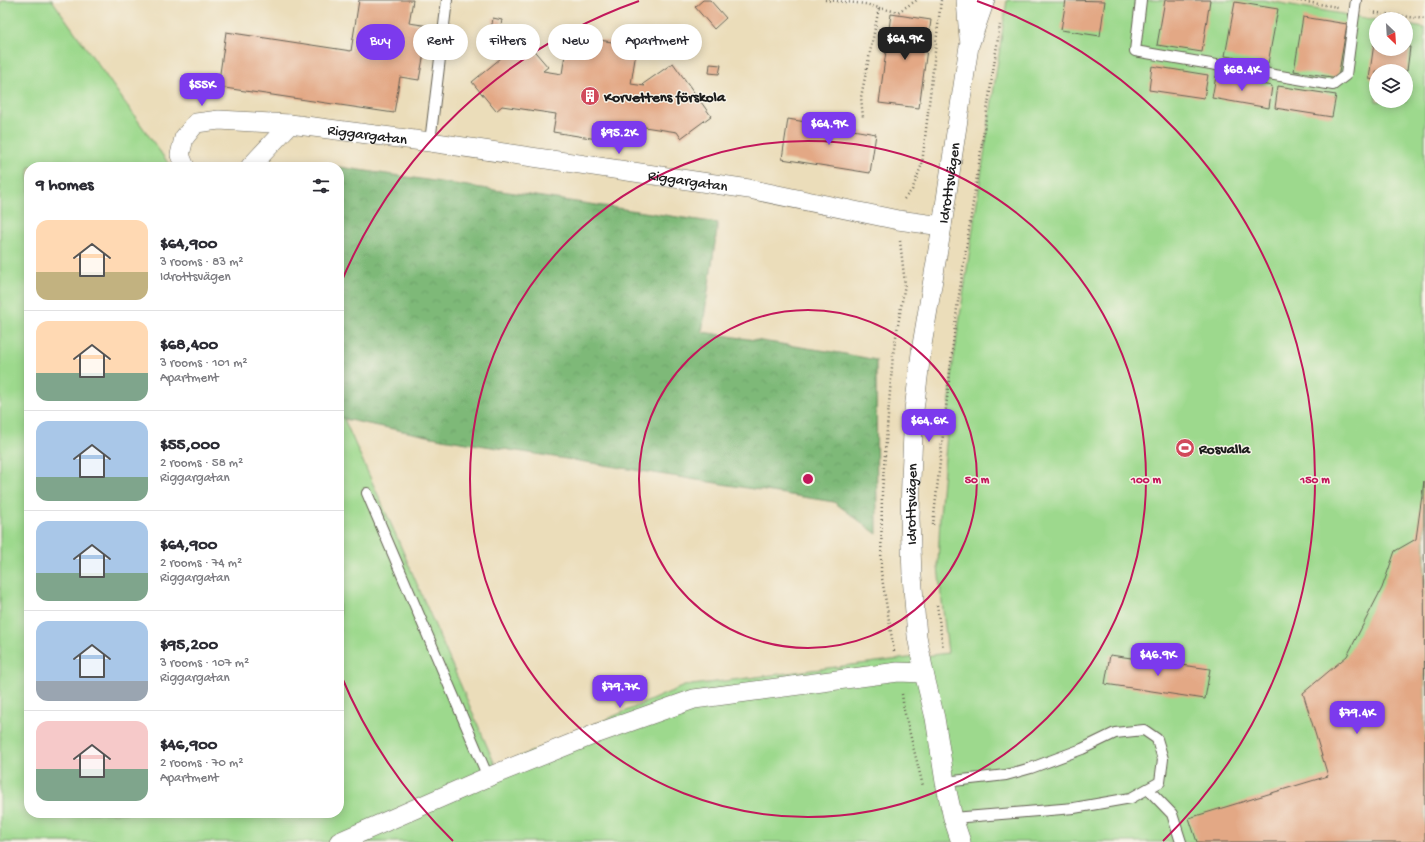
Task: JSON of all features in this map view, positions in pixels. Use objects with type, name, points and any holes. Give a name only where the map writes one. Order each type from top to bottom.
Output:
[{"type":"street","name":"Idrottsvägen","points":[[966,0],[969,46]]},
{"type":"street","name":"Idrottsvägen","points":[[961,842],[953,818],[945,782],[935,718],[924,673],[918,636],[912,576],[910,518],[911,479],[914,410],[922,346],[969,46],[985,0]]},
{"type":"street","name":"Riggargatan","points":[[183,162],[180,156],[184,138],[196,123],[219,120],[290,124],[430,142],[749,189],[898,220],[942,226]]},
{"type":"street","points":[[255,162],[290,124]]},
{"type":"street","points":[[339,842],[488,777],[598,733],[694,700],[898,672],[924,673]]},
{"type":"lane","points":[[430,142],[447,0]]},
{"type":"lane","points":[[1141,0],[1135,51],[1333,85],[1346,76],[1356,0]]},
{"type":"lane","points":[[367,493],[488,777]]},
{"type":"lane","points":[[945,782],[1006,775],[1032,768],[1074,752],[1116,733],[1144,730],[1157,739],[1163,758],[1160,782],[1131,798],[1074,808],[953,818]]},
{"type":"lane","points":[[1148,789],[1172,814],[1181,842]]},
{"type":"path","points":[[825,0],[866,4],[898,12],[917,0]]},
{"type":"path","points":[[863,117],[861,97],[880,8]]},
{"type":"path","points":[[933,527],[957,308],[1000,23]]},
{"type":"path","points":[[937,603],[943,650]]},
{"type":"green space","name":"Rosvalla","points":[[4,0],[52,0],[167,162],[24,162],[24,818],[344,818],[344,419],[496,767],[684,686],[948,653],[938,567],[940,515],[953,363],[1007,0],[1263,0],[1369,19],[1369,56],[1413,56],[1413,26],[1425,28],[1425,842],[0,842],[0,3]]},
{"type":"green space","points":[[344,168],[718,223],[702,332],[876,360],[877,534],[834,502],[442,439],[344,419]]},
{"type":"building","points":[[359,0],[413,0],[409,23],[416,24],[413,24],[413,60],[423,60],[419,80],[400,77],[394,113],[218,87],[226,32],[351,51]]},
{"type":"building","points":[[703,0],[710,0],[726,18],[714,29],[695,7]]},
{"type":"building","points":[[1066,0],[1105,1],[1100,36],[1061,30]]},
{"type":"building","points":[[1165,0],[1210,0],[1202,52],[1157,45]]},
{"type":"building","points":[[1235,2],[1278,9],[1268,63],[1225,56]]},
{"type":"building","points":[[891,14],[931,20],[919,108],[879,103]]},
{"type":"building","points":[[1303,17],[1347,24],[1338,78],[1294,71]]},
{"type":"building","points":[[493,18],[502,20],[501,24],[492,24]]},
{"type":"building","name":"Korvettens förskola","points":[[603,41],[611,42],[611,60],[635,60],[631,84],[645,86],[643,84],[673,63],[711,116],[681,138],[677,132],[625,124],[622,143],[553,132],[556,114],[502,106],[496,111],[472,82],[499,60],[540,60],[540,58],[548,67],[543,71],[562,74],[564,60],[603,60]]},
{"type":"building","points":[[1372,56],[1409,56],[1408,64],[1371,64]]},
{"type":"building","points":[[710,64],[721,65],[719,74],[709,73]]},
{"type":"building","points":[[1152,66],[1208,75],[1204,98],[1149,90]]},
{"type":"building","points":[[1216,76],[1272,86],[1269,108],[1212,98]]},
{"type":"building","points":[[1278,86],[1336,95],[1332,117],[1275,108]]},
{"type":"building","points":[[788,119],[876,134],[870,173],[782,159]]},
{"type":"building","points":[[1424,481],[1425,842],[1197,842],[1189,818],[1328,776],[1303,693],[1347,656],[1382,588],[1395,551],[1416,539]]},
{"type":"building","points":[[1110,655],[1210,669],[1205,699],[1105,684]]},
{"type":"place","name":"Korvettens förskola","points":[[590,96]]},
{"type":"place","name":"Rosvalla","points":[[1185,448]]}]
